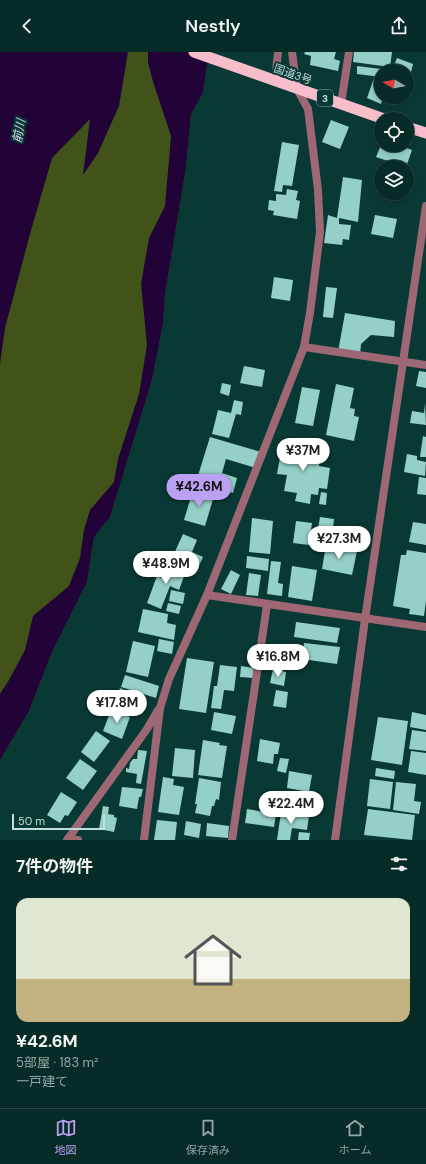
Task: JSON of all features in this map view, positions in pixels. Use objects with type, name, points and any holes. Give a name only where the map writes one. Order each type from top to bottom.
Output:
[{"type":"highway","name":"国道3号","points":[[194,52],[374,116]]},
{"type":"highway","points":[[414,129],[426,133]]},
{"type":"street","points":[[270,80],[278,52]]},
{"type":"street","points":[[144,840],[160,708],[169,679],[207,595],[304,347],[310,313],[320,232],[318,190],[308,109],[297,89],[292,52]]},
{"type":"street","points":[[341,104],[349,52]]},
{"type":"street","points":[[335,840],[365,619],[426,206]]},
{"type":"street","points":[[304,347],[426,365]]},
{"type":"street","points":[[207,595],[267,605],[426,627]]},
{"type":"street","points":[[232,840],[267,605]]},
{"type":"street","points":[[67,839],[147,729],[160,708]]},
{"type":"street","points":[[67,839],[78,840]]},
{"type":"green space","points":[[83,52],[209,52],[203,93],[191,114],[186,167],[165,294],[163,324],[152,380],[110,517],[94,537],[87,582],[52,652],[29,711],[0,760],[0,151]]},
{"type":"water","name":"前川","points":[[0,52],[128,52],[119,106],[98,153],[83,175],[90,119],[52,158],[5,328],[0,364]]},
{"type":"water","points":[[148,52],[209,52],[203,93],[191,114],[186,167],[165,294],[163,324],[152,380],[110,517],[94,537],[87,582],[52,652],[29,711],[0,760],[0,694],[25,650],[33,616],[69,586],[80,558],[84,530],[90,510],[114,482],[118,459],[139,394],[147,345],[141,284],[149,238],[165,206],[171,136],[154,85],[148,63]]},
{"type":"building","points":[[305,52],[336,52],[334,59],[340,61],[338,71],[310,65],[311,56],[304,54]]},
{"type":"building","points":[[354,52],[392,52],[390,64],[374,65],[353,62]]},
{"type":"building","points":[[397,58],[413,64],[395,64]]},
{"type":"building","points":[[357,66],[374,68],[374,76],[357,74]]},
{"type":"building","points":[[374,78],[374,101],[367,98]]},
{"type":"building","points":[[331,120],[349,127],[340,149],[322,142]]},
{"type":"building","points":[[282,142],[299,145],[292,186],[283,185],[282,192],[274,191]]},
{"type":"building","points":[[378,152],[411,152],[408,160],[385,160],[376,157]]},
{"type":"building","points":[[343,177],[362,180],[358,222],[339,218],[339,224],[351,225],[349,240],[343,239],[342,245],[324,243],[328,215],[337,218]]},
{"type":"building","points":[[287,189],[298,191],[296,200],[300,201],[297,219],[273,215],[274,211],[268,210],[269,200],[276,201],[276,194],[286,195]]},
{"type":"building","points":[[375,215],[397,219],[393,238],[371,234]]},
{"type":"building","points":[[274,277],[293,280],[290,301],[271,298]]},
{"type":"building","points":[[326,287],[337,288],[333,318],[323,317]]},
{"type":"building","points":[[345,313],[395,321],[394,337],[371,335],[361,344],[360,355],[338,352]]},
{"type":"building","points":[[244,366],[265,370],[262,387],[240,383]]},
{"type":"building","points":[[419,371],[426,372],[426,388],[416,386]]},
{"type":"building","points":[[222,383],[231,385],[229,396],[220,393]]},
{"type":"building","points":[[336,384],[354,388],[350,408],[355,409],[354,416],[359,417],[354,441],[326,435]]},
{"type":"building","points":[[302,387],[320,390],[313,426],[295,423]]},
{"type":"building","points":[[234,400],[243,402],[241,415],[236,414],[229,438],[212,434],[218,410],[231,413]]},
{"type":"building","points":[[425,403],[426,425],[410,423],[412,411],[424,413]]},
{"type":"building","points":[[423,436],[426,437],[426,457],[420,457]]},
{"type":"building","points":[[210,437],[261,452],[256,468],[226,459],[222,473],[237,478],[233,493],[196,482]]},
{"type":"building","points":[[289,441],[311,445],[310,455],[320,456],[319,466],[330,468],[327,489],[319,488],[318,495],[311,494],[310,504],[295,501],[297,493],[284,491],[287,475],[277,474],[280,457],[285,458]]},
{"type":"building","points":[[407,454],[417,456],[417,460],[426,462],[425,476],[404,472]]},
{"type":"building","points":[[419,477],[426,478],[426,495],[417,494]]},
{"type":"building","points":[[193,490],[214,496],[205,526],[184,520]]},
{"type":"building","points":[[321,492],[327,493],[326,505],[319,504]]},
{"type":"building","points":[[320,517],[334,519],[332,537],[317,535]]},
{"type":"building","points":[[252,518],[273,521],[270,554],[249,552]]},
{"type":"building","points":[[296,521],[312,523],[309,545],[293,543]]},
{"type":"building","points":[[413,522],[426,524],[426,545],[409,542]]},
{"type":"building","points":[[183,534],[197,540],[192,552],[203,557],[197,570],[172,558]]},
{"type":"building","points":[[326,545],[357,551],[352,575],[322,569]]},
{"type":"building","points":[[407,550],[426,553],[426,601],[424,616],[409,614],[410,609],[393,606],[401,555],[406,555]]},
{"type":"building","points":[[247,556],[269,559],[268,571],[246,568]]},
{"type":"building","points":[[271,561],[281,562],[278,583],[283,584],[282,596],[267,594]]},
{"type":"building","points":[[167,563],[186,571],[179,590],[170,586],[161,609],[147,603],[157,576],[161,578]]},
{"type":"building","points":[[292,566],[317,570],[312,601],[288,597]]},
{"type":"building","points":[[231,570],[240,575],[231,594],[221,589]]},
{"type":"building","points":[[249,573],[261,575],[258,596],[246,595]]},
{"type":"building","points":[[171,590],[185,593],[183,604],[169,601]]},
{"type":"building","points":[[168,603],[181,606],[179,614],[166,611]]},
{"type":"building","points":[[143,609],[168,614],[167,623],[176,625],[174,640],[138,632]]},
{"type":"building","points":[[296,622],[340,628],[337,643],[294,637]]},
{"type":"building","points":[[159,639],[174,642],[172,654],[157,651]]},
{"type":"building","points":[[133,641],[155,646],[148,677],[126,672]]},
{"type":"building","points":[[304,643],[340,647],[337,664],[302,659]]},
{"type":"building","points":[[274,644],[299,648],[297,661],[272,657]]},
{"type":"building","points":[[187,658],[214,662],[206,713],[179,709]]},
{"type":"building","points":[[220,665],[237,667],[234,691],[224,690],[221,709],[211,708],[214,686],[217,686]]},
{"type":"building","points":[[241,666],[254,668],[253,678],[240,677]]},
{"type":"building","points":[[273,669],[286,672],[284,686],[270,683]]},
{"type":"building","points":[[125,675],[159,686],[156,698],[121,687]]},
{"type":"building","points":[[120,688],[137,695],[129,714],[113,708]]},
{"type":"building","points":[[276,690],[288,692],[286,708],[273,706]]},
{"type":"building","points":[[111,710],[130,717],[122,739],[103,731]]},
{"type":"building","points":[[214,712],[236,716],[232,734],[211,730]]},
{"type":"building","points":[[412,712],[426,715],[426,730],[410,727]]},
{"type":"building","points":[[378,717],[408,721],[402,765],[371,760]]},
{"type":"building","points":[[412,730],[426,732],[426,751],[409,749]]},
{"type":"building","points":[[96,731],[110,741],[94,762],[81,752]]},
{"type":"building","points":[[260,739],[280,743],[278,754],[274,754],[273,764],[257,761]]},
{"type":"building","points":[[203,740],[220,743],[219,745],[227,746],[222,778],[198,775]]},
{"type":"building","points":[[175,748],[195,750],[193,778],[172,776]]},
{"type":"building","points":[[138,750],[147,751],[141,784],[136,783],[137,774],[126,772],[126,768],[129,769],[130,763],[133,759],[137,759]]},
{"type":"building","points":[[411,751],[426,753],[426,775],[408,772]]},
{"type":"building","points":[[280,758],[289,759],[286,773],[277,771]]},
{"type":"building","points":[[80,759],[97,771],[83,790],[66,778]]},
{"type":"building","points":[[376,768],[395,771],[394,779],[375,776]]},
{"type":"building","points":[[289,771],[312,775],[309,792],[287,788]]},
{"type":"building","points":[[163,777],[174,779],[173,785],[184,787],[179,815],[158,812]]},
{"type":"building","points":[[199,778],[221,782],[219,800],[216,799],[214,806],[212,806],[210,816],[195,813]]},
{"type":"building","points":[[370,779],[393,782],[390,809],[367,806]]},
{"type":"building","points":[[396,782],[416,784],[414,801],[421,802],[419,814],[393,810]]},
{"type":"building","points":[[122,787],[143,789],[141,797],[139,797],[137,809],[119,806]]},
{"type":"building","points":[[61,792],[77,802],[68,816],[65,815],[60,823],[47,815]]},
{"type":"building","points":[[294,793],[318,797],[315,815],[291,811]]},
{"type":"building","points":[[103,806],[109,807],[108,814],[114,815],[114,817],[117,818],[114,832],[99,829]]},
{"type":"building","points":[[247,809],[276,814],[274,827],[245,823]]},
{"type":"building","points":[[368,809],[415,815],[412,840],[364,835]]},
{"type":"building","points":[[281,812],[309,816],[307,830],[292,828],[290,840],[277,840]]},
{"type":"building","points":[[157,820],[177,822],[175,840],[154,840]]},
{"type":"building","points":[[186,821],[201,824],[199,838],[184,835]]},
{"type":"building","points":[[207,823],[229,826],[228,838],[206,836]]},
{"type":"building","points":[[299,832],[310,833],[309,840],[298,840]]}]
